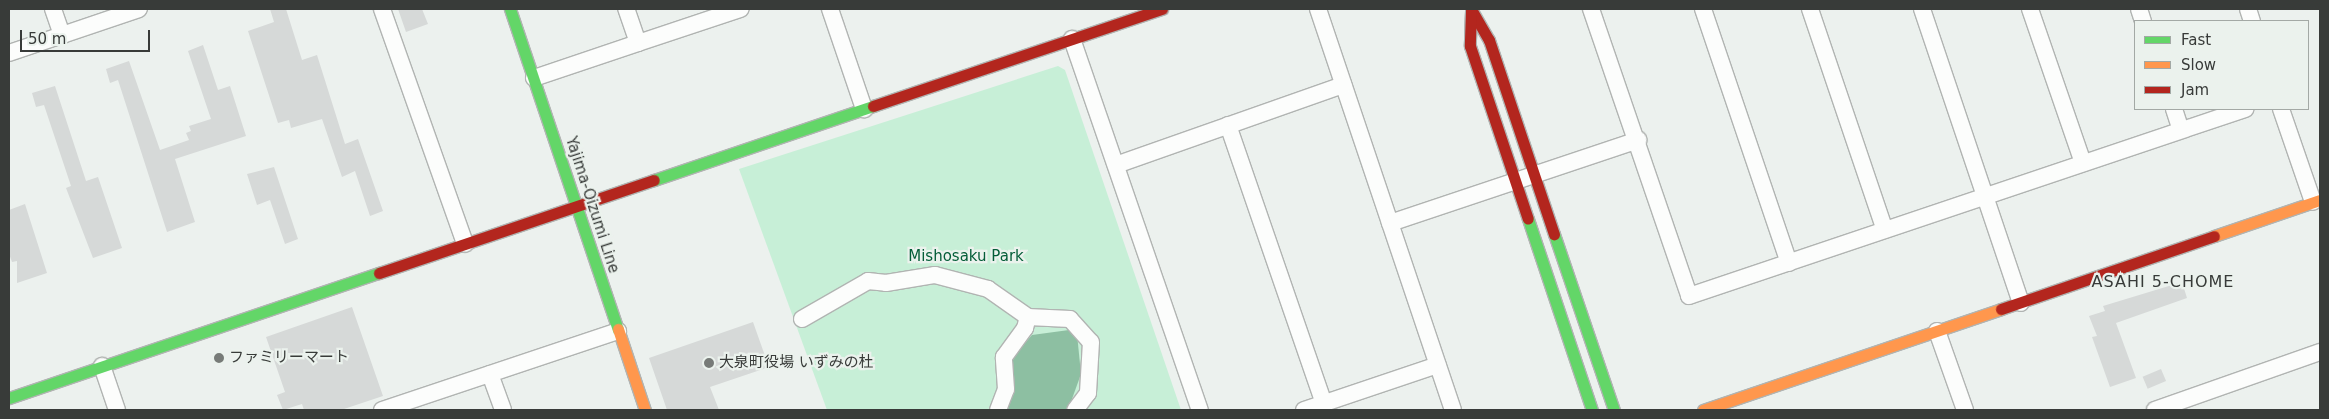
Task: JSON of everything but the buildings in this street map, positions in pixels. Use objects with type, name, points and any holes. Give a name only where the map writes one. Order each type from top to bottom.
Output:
[{"type":"street","points":[[53,9],[62,35]]},
{"type":"street","points":[[9,53],[139,9]]},
{"type":"street","points":[[382,9],[465,244]]},
{"type":"street","name":"Yajima-Oizumi Line","points":[[510,9],[645,410]]},
{"type":"street","points":[[626,9],[638,43]]},
{"type":"street","points":[[534,78],[740,9]]},
{"type":"street","points":[[830,9],[864,109]]},
{"type":"street","points":[[1318,9],[1453,410]]},
{"type":"street","points":[[1591,9],[1638,140],[1689,296],[2242,110]]},
{"type":"street","points":[[1703,9],[1789,262]]},
{"type":"street","points":[[1810,9],[1885,230]]},
{"type":"street","points":[[1922,9],[2021,303]]},
{"type":"street","points":[[2030,9],[2083,163]]},
{"type":"street","points":[[9,398],[465,244],[576,204],[864,109],[1153,10]]},
{"type":"street","points":[[1471,10],[1489,40],[1614,410]]},
{"type":"street","points":[[1471,10],[1470,46],[1514,182],[1592,410]]},
{"type":"street","points":[[1072,39],[1200,410]]},
{"type":"street","points":[[1116,165],[1343,85]]},
{"type":"street","points":[[2174,110],[2182,130]]},
{"type":"street","points":[[1703,410],[1733,406],[1937,331],[2316,201],[2281,110]]},
{"type":"street","points":[[1228,125],[1324,404]]},
{"type":"street","points":[[1390,223],[1638,140]]},
{"type":"street","points":[[802,319],[868,281],[886,283],[935,275],[988,289],[1028,317],[1070,319],[1091,342],[1088,393],[1075,410]]},
{"type":"street","points":[[998,410],[1006,390],[1004,357],[1025,328],[1028,317]]},
{"type":"street","points":[[386,410],[618,331]]},
{"type":"street","points":[[1937,331],[1965,410]]},
{"type":"street","points":[[2156,410],[2320,352]]},
{"type":"street","points":[[1304,410],[1438,365]]},
{"type":"street","points":[[102,366],[117,410]]},
{"type":"street","points":[[490,374],[503,410]]},
{"type":"green space","name":"Mishosaku Park","points":[[1058,66],[1065,70],[1181,410],[827,410],[739,169]]},
{"type":"shaded area","points":[[1069,330],[1077,334],[1081,374],[1068,410],[1005,410],[1011,359],[1032,335]]},
{"type":"traffic: fast","points":[[510,9],[618,329]]},
{"type":"traffic: fast","points":[[654,180],[873,106]]},
{"type":"traffic: fast","points":[[1528,219],[1592,410]]},
{"type":"traffic: fast","points":[[1554,234],[1614,410]]},
{"type":"traffic: fast","points":[[9,398],[379,273]]},
{"type":"traffic: slow","points":[[2214,236],[2320,200]]},
{"type":"traffic: slow","points":[[1703,410],[2001,309]]},
{"type":"traffic: slow","points":[[618,329],[645,410]]},
{"type":"traffic: jam","points":[[873,106],[1162,9]]},
{"type":"traffic: jam","points":[[1471,9],[1489,40],[1554,234]]},
{"type":"traffic: jam","points":[[1471,11],[1470,46],[1528,219]]},
{"type":"traffic: jam","points":[[379,273],[654,180]]},
{"type":"traffic: jam","points":[[2001,309],[2214,236]]},
{"type":"place","name":"ファミリーマート","points":[[219,358]]},
{"type":"place","name":"大泉町役場 いずみの杜","points":[[709,363]]},
{"type":"district","name":"ASAHI 5-CHOME","points":[[2163,282]]}]
